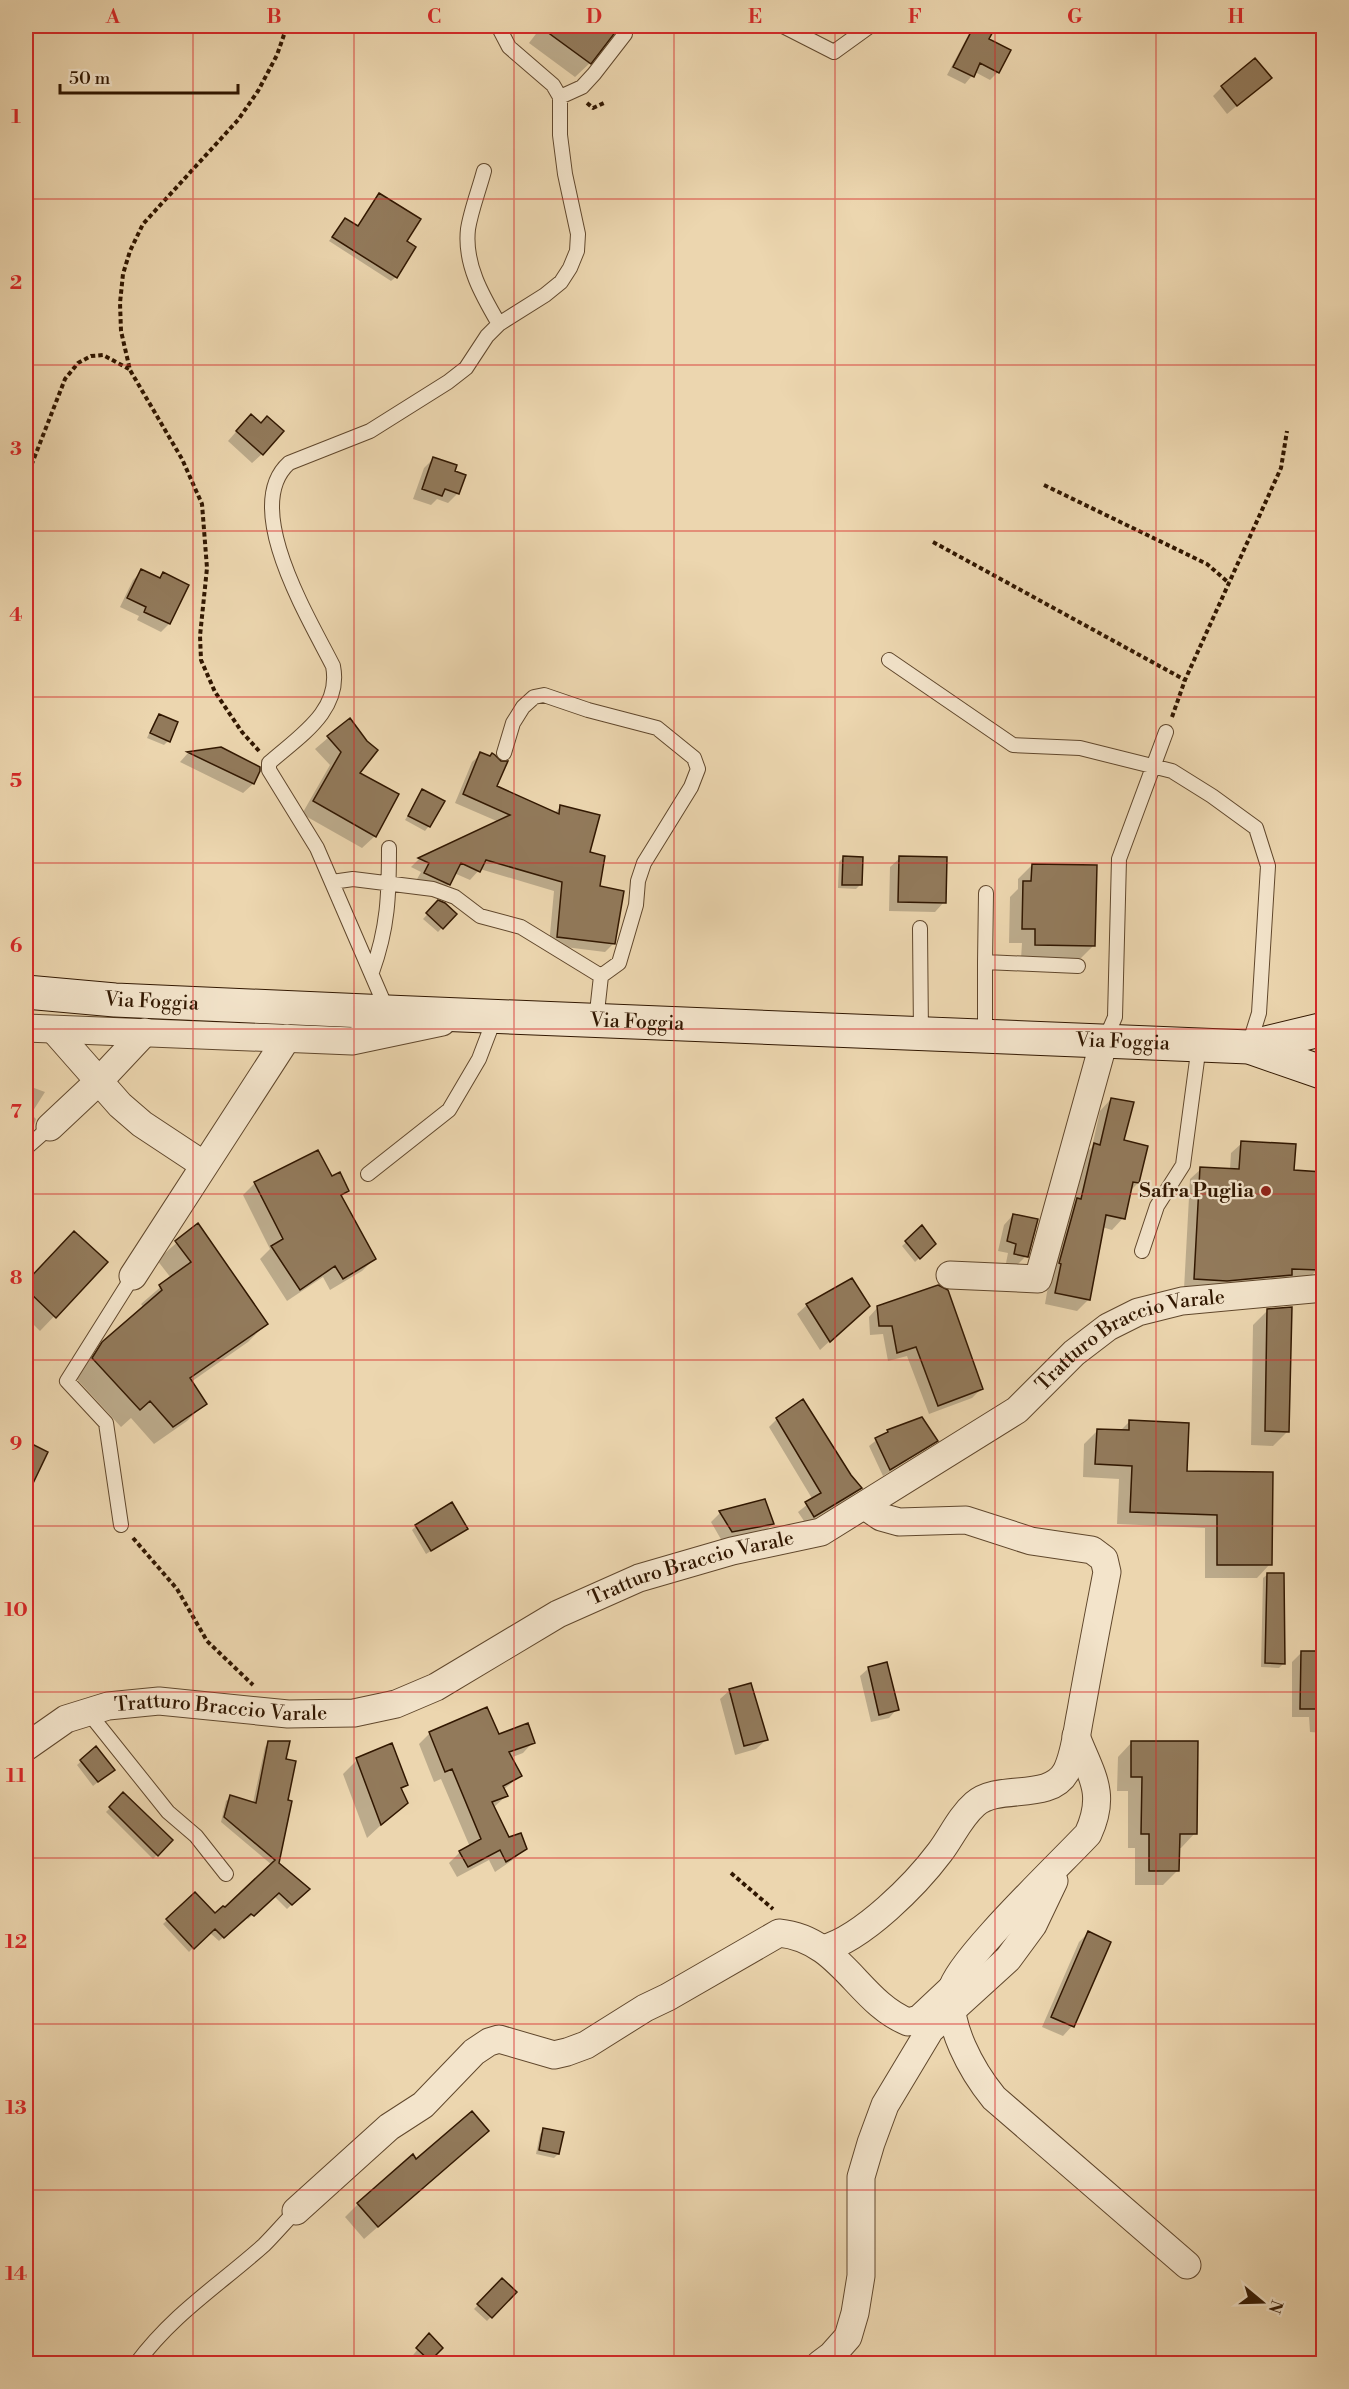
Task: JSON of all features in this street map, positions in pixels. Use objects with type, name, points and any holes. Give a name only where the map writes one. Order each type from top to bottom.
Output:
[{"type":"main road","name":"Via Foggia","points":[[26,992],[115,1000],[1249,1047],[1323,1029]]},
{"type":"main road","name":"Via Foggia","points":[[1249,1047],[1323,1073]]},
{"type":"street","points":[[26,1028],[352,1041],[482,1016]]},
{"type":"street","points":[[54,1030],[120,1105],[142,1125],[204,1165]]},
{"type":"street","points":[[50,1126],[99,1081],[145,1032]]},
{"type":"street","points":[[133,1276],[287,1038]]},
{"type":"street","points":[[950,1275],[1038,1279],[1104,1041]]},
{"type":"street","name":"Tratturo Braccio Varale","points":[[26,1747],[66,1719],[108,1706],[159,1701],[288,1713],[354,1713],[396,1704],[436,1687],[558,1614],[639,1578],[732,1551],[821,1532],[1017,1410],[1074,1353],[1108,1327],[1138,1312],[1182,1301],[1323,1288]]},
{"type":"street","points":[[823,1949],[837,1946],[907,1890],[928,1868],[964,1816],[977,1803],[991,1795],[1056,1784],[1069,1766],[1107,1572],[1104,1558],[1092,1550],[1031,1541],[966,1520],[899,1522],[881,1517],[865,1506]]},
{"type":"street","points":[[820,2364],[832,2355],[848,2337],[855,2313],[861,2276],[861,2177],[885,2105],[912,2057],[953,1998],[959,1974],[980,1948],[1088,1834],[1097,1815],[1098,1791],[1076,1736]]},
{"type":"street","points":[[296,2211],[389,2127],[423,2105],[474,2052],[489,2042],[499,2039],[554,2055],[586,2045],[645,2008],[779,1933],[796,1935],[823,1949],[890,2011],[908,2022],[919,2019],[953,1998]]},
{"type":"street","points":[[953,1998],[959,2038],[978,2079],[994,2098],[1187,2265]]},
{"type":"lane","points":[[388,1012],[316,848],[269,771],[269,763],[324,713],[332,697],[335,679],[333,666],[281,559],[271,495],[280,471],[299,458],[370,431],[448,382],[466,368],[487,336],[499,324],[561,282],[577,251],[577,225],[560,135],[560,97],[553,85],[509,46],[498,26]]},
{"type":"lane","points":[[791,27],[834,52],[870,26]]},
{"type":"lane","points":[[560,97],[582,87],[625,34]]},
{"type":"lane","points":[[484,171],[468,230],[470,267],[499,324]]},
{"type":"lane","points":[[889,660],[1013,745],[1080,748],[1172,771],[1256,828],[1268,866],[1259,1013],[1249,1047]]},
{"type":"lane","points":[[504,753],[513,723],[523,707],[534,697],[544,695],[588,710],[657,728],[694,758],[698,769],[691,787],[645,863],[638,881],[636,905],[619,963],[601,976],[596,1021]]},
{"type":"lane","points":[[1104,1041],[1115,1017],[1119,859],[1166,732]]},
{"type":"lane","points":[[372,972],[381,948],[389,904],[389,848]]},
{"type":"lane","points":[[332,882],[353,879],[433,889],[455,897],[480,916],[521,927],[601,976]]},
{"type":"lane","points":[[985,1037],[986,893]]},
{"type":"lane","points":[[920,928],[921,1034]]},
{"type":"lane","points":[[985,962],[1078,966]]},
{"type":"lane","points":[[369,1174],[449,1110],[479,1059],[482,1016]]},
{"type":"lane","points":[[1142,1251],[1157,1206],[1183,1165],[1199,1045]]},
{"type":"lane","points":[[26,1148],[50,1126]]},
{"type":"lane","points":[[121,1524],[106,1423],[67,1381],[133,1276]]},
{"type":"lane","points":[[88,1712],[168,1812],[196,1836],[226,1874]]},
{"type":"lane","points":[[136,2364],[151,2344],[176,2318],[264,2244],[296,2211]]},
{"type":"path","points":[[269,763],[242,732],[215,692],[201,660],[200,636],[207,568],[202,504],[182,459],[130,370],[121,331],[120,303],[123,274],[130,251],[143,224],[238,120],[258,91],[277,55],[287,26]]},
{"type":"path","points":[[26,479],[65,379],[78,363],[91,356],[103,355],[130,370]]},
{"type":"path","points":[[1166,732],[1185,680],[1281,468],[1287,432]]},
{"type":"path","points":[[1044,485],[1208,564],[1229,583]]},
{"type":"path","points":[[933,542],[1185,680]]},
{"type":"path","points":[[121,1524],[177,1589],[207,1641],[254,1685]]},
{"type":"path","points":[[731,1873],[773,1910]]},
{"type":"building","points":[[539,26],[620,26],[591,64]]},
{"type":"building","points":[[974,26],[996,26],[989,39],[1011,50],[999,73],[980,63],[974,77],[953,67]]},
{"type":"building","points":[[1255,58],[1272,78],[1237,106],[1221,86]]},
{"type":"building","points":[[379,193],[421,219],[407,241],[416,247],[397,278],[332,237],[345,218],[358,226]]},
{"type":"building","points":[[251,414],[261,423],[267,416],[284,431],[263,455],[236,431]]},
{"type":"building","points":[[433,457],[457,465],[455,471],[466,475],[459,494],[445,489],[442,496],[422,489]]},
{"type":"building","points":[[141,569],[160,578],[163,572],[189,585],[170,624],[144,612],[146,607],[127,598]]},
{"type":"building","points":[[159,714],[178,722],[170,742],[150,733]]},
{"type":"building","points":[[350,718],[367,741],[378,750],[360,773],[399,794],[376,837],[313,801],[341,752],[327,736]]},
{"type":"building","points":[[221,747],[260,767],[254,784],[187,752]]},
{"type":"building","points":[[480,752],[490,756],[492,753],[501,761],[508,761],[497,786],[559,814],[560,805],[600,815],[590,852],[605,856],[600,886],[624,891],[615,944],[557,937],[562,882],[486,860],[480,872],[461,863],[450,885],[424,873],[429,863],[418,858],[510,815],[463,794]]},
{"type":"building","points":[[422,789],[445,801],[430,827],[408,816]]},
{"type":"building","points":[[843,856],[863,857],[862,885],[842,885]]},
{"type":"building","points":[[899,856],[947,857],[946,903],[898,902]]},
{"type":"building","points":[[1032,864],[1097,865],[1095,946],[1035,945],[1035,929],[1022,929],[1023,881],[1031,881]]},
{"type":"building","points":[[438,900],[457,914],[443,929],[426,913]]},
{"type":"building","points":[[1111,1098],[1134,1102],[1124,1140],[1148,1146],[1139,1183],[1133,1182],[1125,1219],[1106,1215],[1090,1300],[1055,1293],[1061,1264],[1059,1263],[1077,1198],[1081,1199],[1094,1143],[1100,1145]]},
{"type":"building","points":[[1241,1141],[1296,1144],[1294,1170],[1323,1172],[1320,1270],[1292,1269],[1292,1275],[1227,1281],[1194,1279],[1200,1167],[1239,1169]]},
{"type":"building","points":[[318,1150],[332,1176],[340,1172],[349,1191],[341,1195],[376,1259],[343,1279],[335,1266],[300,1290],[271,1246],[283,1239],[254,1182]]},
{"type":"building","points":[[1013,1214],[1038,1219],[1028,1257],[1014,1254],[1016,1244],[1007,1241]]},
{"type":"building","points":[[198,1223],[268,1324],[190,1378],[207,1404],[173,1427],[150,1401],[140,1410],[92,1358],[102,1342],[162,1290],[159,1285],[191,1262],[175,1241]]},
{"type":"building","points":[[922,1225],[936,1244],[920,1259],[905,1241]]},
{"type":"building","points":[[74,1231],[108,1262],[56,1318],[26,1289],[26,1282]]},
{"type":"building","points":[[852,1278],[870,1306],[830,1342],[806,1304]]},
{"type":"building","points":[[938,1285],[948,1290],[983,1389],[938,1406],[916,1347],[897,1353],[892,1326],[879,1326],[877,1306]]},
{"type":"building","points":[[1292,1307],[1289,1432],[1265,1431],[1267,1309]]},
{"type":"building","points":[[803,1399],[851,1475],[862,1488],[814,1517],[805,1502],[821,1493],[776,1418]]},
{"type":"building","points":[[922,1417],[938,1441],[890,1470],[875,1438],[888,1432],[887,1430]]},
{"type":"building","points":[[1129,1420],[1189,1423],[1187,1471],[1273,1472],[1272,1565],[1217,1565],[1217,1515],[1130,1512],[1132,1466],[1095,1464],[1097,1429],[1129,1430]]},
{"type":"building","points":[[26,1441],[48,1452],[26,1498]]},
{"type":"building","points":[[765,1499],[774,1524],[732,1532],[719,1511]]},
{"type":"building","points":[[452,1502],[468,1529],[431,1551],[415,1525]]},
{"type":"building","points":[[1267,1573],[1284,1573],[1285,1664],[1265,1663]]},
{"type":"building","points":[[1301,1651],[1323,1651],[1323,1709],[1300,1709]]},
{"type":"building","points":[[887,1662],[899,1710],[879,1715],[868,1667]]},
{"type":"building","points":[[751,1683],[768,1740],[744,1746],[729,1689]]},
{"type":"building","points":[[487,1707],[499,1734],[528,1723],[535,1743],[509,1752],[522,1776],[503,1786],[508,1796],[492,1802],[509,1837],[521,1833],[527,1849],[506,1862],[500,1850],[468,1867],[459,1851],[481,1839],[452,1769],[445,1772],[429,1732]]},
{"type":"building","points":[[268,1741],[290,1741],[286,1759],[296,1761],[288,1800],[292,1801],[279,1863],[310,1889],[292,1905],[279,1893],[254,1916],[251,1914],[224,1938],[215,1929],[194,1949],[166,1919],[195,1892],[215,1913],[223,1906],[225,1907],[275,1860],[224,1817],[230,1795],[256,1803]]},
{"type":"building","points":[[1131,1741],[1198,1741],[1197,1834],[1180,1834],[1179,1871],[1149,1871],[1149,1834],[1141,1834],[1142,1777],[1131,1777]]},
{"type":"building","points":[[392,1743],[408,1785],[401,1788],[408,1803],[381,1825],[356,1758]]},
{"type":"building","points":[[96,1746],[115,1770],[98,1782],[80,1760]]},
{"type":"building","points":[[123,1792],[173,1840],[158,1856],[109,1807]]},
{"type":"building","points":[[1088,1931],[1111,1942],[1074,2027],[1051,2017]]},
{"type":"building","points":[[472,2111],[489,2131],[378,2227],[357,2203],[413,2154],[416,2159]]},
{"type":"building","points":[[543,2128],[564,2132],[559,2154],[539,2150]]},
{"type":"building","points":[[502,2278],[517,2292],[492,2318],[477,2304]]},
{"type":"building","points":[[429,2333],[443,2348],[430,2361],[416,2348]]},
{"type":"place","name":"Safra Puglia","points":[[1266,1191]]}]
